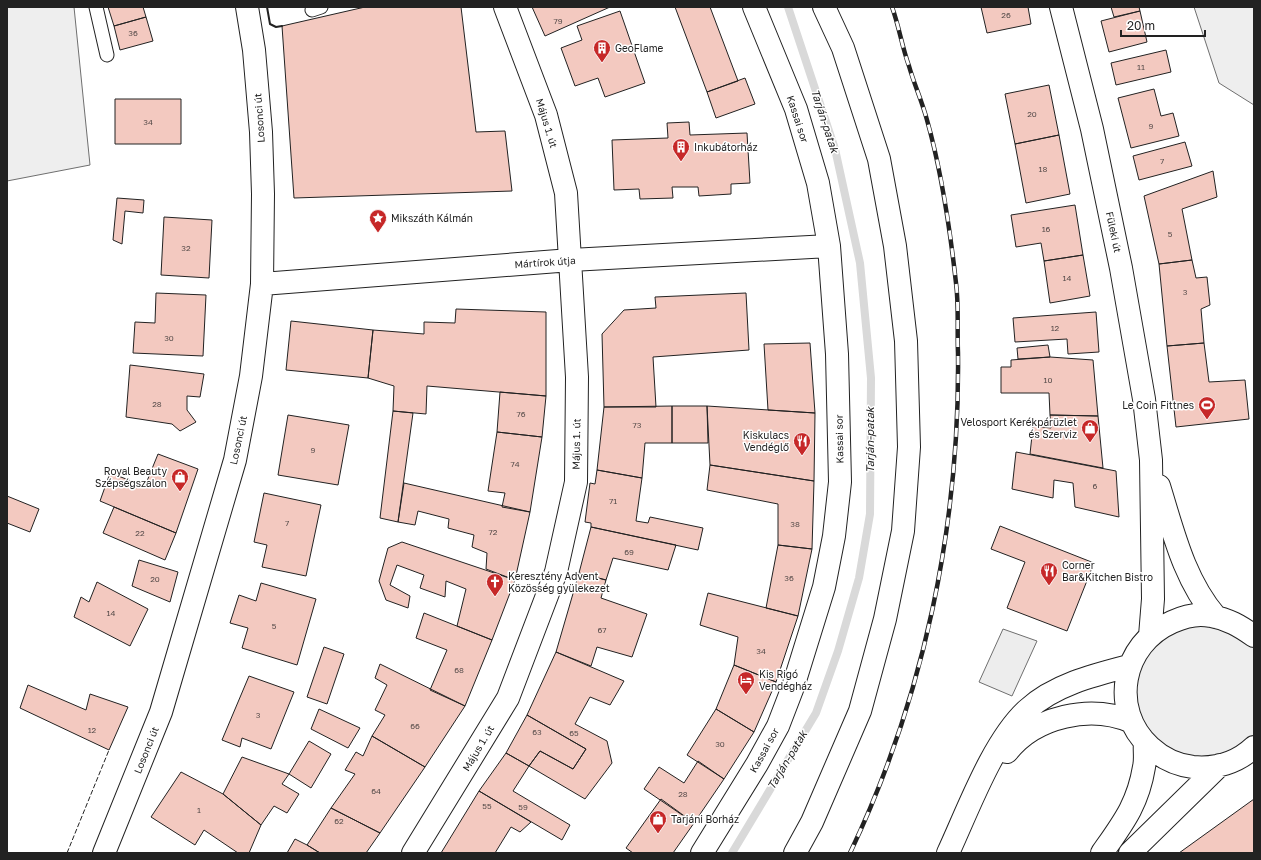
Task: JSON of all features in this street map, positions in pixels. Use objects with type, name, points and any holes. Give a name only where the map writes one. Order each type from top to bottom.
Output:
[{"type":"street","name":"Losonci út","points":[[108,851],[161,712],[235,460],[251,376],[262,284],[263,194],[261,132],[254,50],[247,7]]},
{"type":"street","name":"Május 1. út","points":[[413,853],[508,698],[556,572],[576,482],[577,377],[566,193],[546,116],[506,7]]},
{"type":"street","name":"Kassai sor","points":[[702,853],[732,806],[778,726],[793,687],[824,587],[834,536],[840,482],[837,354],[828,246],[818,183],[796,109],[754,7]]},
{"type":"street","points":[[795,853],[812,822],[860,711],[885,619],[903,531],[909,447],[906,342],[895,246],[879,159],[843,48],[824,7]]},
{"type":"street","name":"Füleki út","points":[[1061,7],[1092,129],[1121,268],[1137,350],[1151,460]]},
{"type":"street","name":"Mártírok útja","points":[[262,284],[571,260],[828,246]]},
{"type":"street","points":[[1151,460],[1179,552],[1198,592],[1206,606],[1216,617]]},
{"type":"street","points":[[1150,636],[1153,599],[1151,460]]},
{"type":"street","points":[[1254,636],[1234,622],[1210,615],[1184,617],[1161,627],[1142,644],[1129,666],[1125,691],[1128,716],[1145,742],[1159,756],[1182,766],[1207,768],[1232,762],[1254,747]]},
{"type":"street","points":[[948,853],[1002,741],[1027,710],[1062,688],[1080,680],[1129,666]]},
{"type":"street","points":[[977,791],[1016,741],[1042,724],[1064,717],[1084,714],[1112,716],[1132,722]]},
{"type":"street","points":[[1102,853],[1129,815],[1138,793],[1145,765],[1145,742]]},
{"type":"street","points":[[1130,853],[1220,765]]},
{"type":"lane","points":[[96,7],[107,55]]},
{"type":"shaded area","points":[[7,7],[74,7],[90,165],[7,181]]},
{"type":"shaded area","points":[[1194,7],[1254,7],[1254,105],[1219,83]]},
{"type":"shaded area","points":[[1184,617],[1254,636],[1254,747],[1207,768],[1141,738],[1129,666]]},
{"type":"shaded area","points":[[1003,629],[1037,641],[1012,696],[979,682]]},
{"type":"building","points":[[108,7],[143,7],[146,17],[114,26]]},
{"type":"building","points":[[365,7],[461,7],[476,132],[505,131],[512,191],[294,198],[282,26]]},
{"type":"building","points":[[532,7],[610,7],[545,36]]},
{"type":"building","points":[[675,7],[710,7],[738,81],[707,92]]},
{"type":"building","points":[[981,7],[1028,7],[1031,24],[987,33]]},
{"type":"building","points":[[1111,7],[1139,7],[1140,11],[1114,17]]},
{"type":"building","name":"GeoFlame","points":[[620,11],[645,83],[605,97],[598,78],[575,86],[561,48],[582,40],[577,26]]},
{"type":"building","points":[[1140,11],[1147,42],[1109,52],[1101,21]]},
{"type":"building","points":[[146,17],[153,41],[120,50],[114,26]]},
{"type":"building","points":[[1166,50],[1171,72],[1116,85],[1111,63]]},
{"type":"building","points":[[745,78],[755,104],[716,118],[707,92]]},
{"type":"building","points":[[1049,85],[1059,135],[1015,144],[1005,94]]},
{"type":"building","points":[[1154,89],[1161,116],[1173,113],[1179,136],[1131,148],[1118,98]]},
{"type":"building","points":[[115,99],[181,99],[181,144],[115,144]]},
{"type":"building","name":"Inkubátorház","points":[[689,122],[690,135],[747,133],[750,183],[731,184],[731,194],[699,196],[698,187],[672,187],[673,198],[640,199],[639,189],[614,190],[612,140],[668,138],[667,123]]},
{"type":"building","points":[[1059,135],[1070,194],[1026,203],[1015,144]]},
{"type":"building","points":[[1185,142],[1192,166],[1139,180],[1133,156]]},
{"type":"building","points":[[1213,171],[1217,197],[1182,209],[1192,260],[1159,264],[1144,196]]},
{"type":"building","points":[[117,198],[144,200],[143,213],[125,211],[122,244],[113,240]]},
{"type":"building","points":[[1075,205],[1083,255],[1044,261],[1041,243],[1016,247],[1011,215]]},
{"type":"building","points":[[164,217],[212,220],[209,278],[161,275]]},
{"type":"building","points":[[1083,255],[1090,296],[1050,303],[1044,261]]},
{"type":"building","points":[[1192,260],[1196,278],[1207,277],[1210,305],[1201,309],[1204,343],[1167,346],[1159,264]]},
{"type":"building","points":[[156,293],[206,295],[203,356],[133,353],[135,322],[155,323]]},
{"type":"building","points":[[746,293],[749,350],[653,357],[656,407],[604,407],[602,334],[624,310],[656,308],[655,297]]},
{"type":"building","points":[[456,309],[546,312],[546,396],[427,386],[426,414],[393,411],[394,386],[368,378],[373,330],[424,334],[424,322],[455,323]]},
{"type":"building","points":[[1096,312],[1099,352],[1068,354],[1067,339],[1015,342],[1013,318]]},
{"type":"building","points":[[291,321],[373,330],[368,378],[286,370]]},
{"type":"building","points":[[810,343],[815,413],[768,410],[764,344]]},
{"type":"building","points":[[1204,343],[1209,382],[1245,380],[1249,419],[1176,427],[1167,346]]},
{"type":"building","points":[[1048,345],[1050,357],[1018,359],[1017,348]]},
{"type":"building","points":[[1050,357],[1093,360],[1098,416],[1050,415],[1049,393],[1001,393],[1001,367],[1011,367],[1011,360]]},
{"type":"building","points":[[130,365],[204,374],[200,397],[187,396],[187,410],[196,422],[180,431],[172,424],[126,417]]},
{"type":"building","points":[[500,392],[546,396],[542,437],[497,432]]},
{"type":"building","points":[[672,406],[672,443],[645,443],[642,478],[597,470],[604,407]]},
{"type":"building","points":[[672,406],[707,406],[708,443],[672,443]]},
{"type":"building","points":[[707,406],[815,413],[814,481],[710,465]]},
{"type":"building","points":[[393,411],[413,413],[398,522],[380,518]]},
{"type":"building","points":[[288,415],[349,425],[338,485],[278,475]]},
{"type":"building","points":[[1050,415],[1098,416],[1103,468],[1030,454],[1033,426],[1051,428]]},
{"type":"building","points":[[497,432],[542,437],[530,512],[502,507],[505,493],[488,491]]},
{"type":"building","points":[[1016,452],[1116,471],[1119,517],[1075,507],[1073,483],[1054,480],[1053,498],[1012,489]]},
{"type":"building","points":[[158,454],[198,469],[176,533],[100,501],[110,473],[145,486]]},
{"type":"building","points":[[710,465],[814,481],[812,549],[778,545],[778,504],[707,490]]},
{"type":"building","points":[[597,470],[642,478],[636,521],[648,523],[650,517],[703,528],[698,550],[591,527],[591,523],[585,522],[590,483],[595,484]]},
{"type":"building","points":[[404,483],[530,512],[515,580],[486,569],[487,553],[472,547],[474,535],[448,528],[449,519],[418,511],[415,525],[398,522]]},
{"type":"building","points":[[264,493],[321,505],[306,576],[262,567],[267,545],[254,542]]},
{"type":"building","points":[[7,496],[39,509],[30,532],[7,523]]},
{"type":"building","points":[[114,507],[176,533],[165,560],[103,533]]},
{"type":"building","points":[[1000,526],[1094,563],[1067,631],[1007,608],[1025,562],[991,549]]},
{"type":"building","points":[[591,527],[676,545],[668,570],[613,558],[606,580],[579,573]]},
{"type":"building","points":[[402,542],[515,580],[492,640],[457,626],[466,589],[446,581],[445,597],[420,588],[424,575],[397,565],[390,585],[410,596],[408,608],[386,600],[379,581],[388,548]]},
{"type":"building","points":[[778,545],[812,549],[798,616],[766,608]]},
{"type":"building","points":[[139,560],[178,572],[170,602],[132,586]]},
{"type":"building","points":[[579,573],[606,580],[601,598],[647,614],[632,657],[597,647],[591,666],[556,652]]},
{"type":"building","points":[[97,582],[148,609],[130,646],[74,617],[81,597],[89,602]]},
{"type":"building","points":[[261,583],[316,599],[297,665],[242,648],[248,628],[230,623],[239,595],[256,601]]},
{"type":"building","points":[[708,593],[798,616],[776,682],[734,665],[738,637],[700,625]]},
{"type":"building","points":[[424,613],[492,640],[465,706],[430,690],[447,650],[416,638]]},
{"type":"building","points":[[324,647],[344,654],[327,704],[307,697]]},
{"type":"building","points":[[556,652],[624,681],[610,705],[590,697],[575,724],[607,741],[612,763],[585,799],[529,766],[540,751],[573,769],[586,749],[527,715]]},
{"type":"building","points":[[380,664],[465,706],[425,767],[372,736],[385,715],[375,710],[387,685],[375,678]]},
{"type":"building","name":"Kis Rigó Vendégház","points":[[734,665],[776,682],[754,732],[716,709]]},
{"type":"building","points":[[249,676],[294,692],[271,749],[242,738],[240,747],[222,740]]},
{"type":"building","points":[[28,685],[86,710],[90,694],[128,707],[109,750],[20,708]]},
{"type":"building","points":[[319,709],[360,728],[348,748],[311,729]]},
{"type":"building","points":[[716,709],[754,732],[724,779],[687,755]]},
{"type":"building","points":[[527,715],[586,749],[573,769],[540,751],[529,766],[506,753]]},
{"type":"building","points":[[372,736],[425,767],[380,833],[331,808],[355,774],[345,770],[356,752],[363,756]]},
{"type":"building","points":[[309,741],[331,754],[311,788],[289,774]]},
{"type":"building","points":[[506,753],[529,766],[513,791],[570,825],[562,840],[479,791]]},
{"type":"building","points":[[242,757],[289,774],[282,784],[299,794],[287,813],[274,806],[261,825],[223,794]]},
{"type":"building","points":[[698,761],[724,779],[694,823],[644,789],[659,767],[684,783]]},
{"type":"building","points":[[181,772],[223,794],[261,825],[249,853],[238,853],[204,830],[195,845],[151,817]]},
{"type":"building","points":[[479,791],[531,822],[520,832],[511,827],[495,853],[441,853]]},
{"type":"building","points":[[661,799],[694,823],[673,853],[633,853],[626,848]]},
{"type":"building","points":[[1254,799],[1254,853],[1179,853]]},
{"type":"building","points":[[331,808],[380,833],[366,853],[320,853],[307,845]]},
{"type":"building","points":[[295,839],[307,845],[320,853],[287,853]]},
{"type":"waterway","name":"Tarján-patak","points":[[732,853],[816,713],[838,651],[859,578],[870,514],[871,378],[860,263],[835,149],[788,7]]},
{"type":"railway","points":[[850,853],[876,794],[898,734],[917,672],[932,609],[944,545],[952,481],[957,417],[957,292],[948,222],[941,181],[925,113],[913,79],[892,7]]},
{"type":"fence","points":[[67,853],[109,750]]},
{"type":"wall","points":[[267,7],[270,24],[276,27],[282,26]]},
{"type":"place","name":"GeoFlame","points":[[602,63]]},
{"type":"place","name":"Inkubátorház","points":[[681,162]]},
{"type":"place","name":"Mikszáth Kálmán","points":[[378,233]]},
{"type":"place","name":"Le Coin Fittnes","points":[[1207,420]]},
{"type":"place","name":"Velosport Kerékpárüzlet és Szerviz","points":[[1090,443]]},
{"type":"place","name":"Kiskulacs Vendéglő","points":[[802,456]]},
{"type":"place","name":"Royal Beauty Szépségszalon","points":[[180,492]]},
{"type":"place","name":"Corner Bar&Kitchen Bistro","points":[[1049,586]]},
{"type":"place","name":"Keresztény Advent Közösség gyülekezet","points":[[495,597]]},
{"type":"place","name":"Kis Rigó Vendégház","points":[[746,695]]},
{"type":"place","name":"Tarjáni Borház","points":[[658,834]]}]
